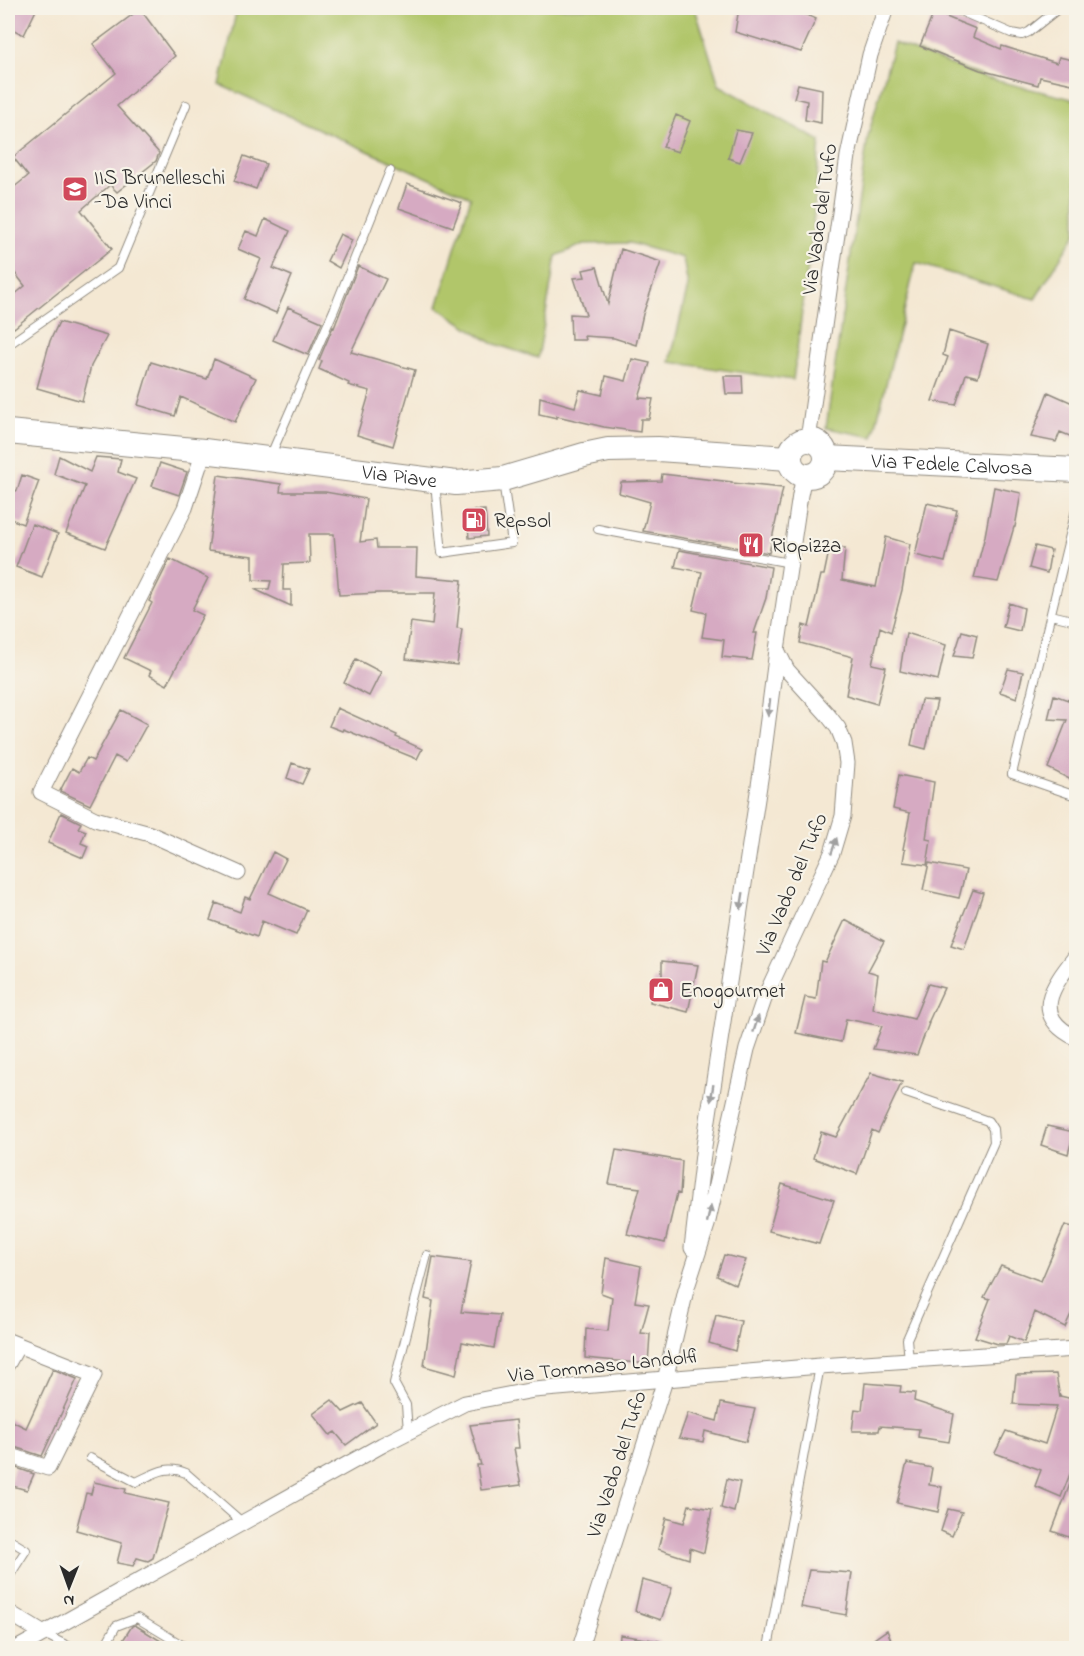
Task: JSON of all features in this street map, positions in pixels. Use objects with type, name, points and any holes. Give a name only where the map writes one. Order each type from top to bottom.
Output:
[{"type":"main road","name":"Via Piave","points":[[8,432],[204,451],[466,483],[503,479],[608,450],[658,449],[797,467]]},
{"type":"main road","points":[[808,440],[819,443],[826,458],[819,472],[810,476],[797,467],[793,447],[808,440]]},
{"type":"main road","name":"Via Fedele Calvosa","points":[[826,458],[1077,470]]},
{"type":"street","name":"Via Vado del Tufo","points":[[808,440],[848,156],[870,54],[886,8]]},
{"type":"street","points":[[204,451],[185,508],[41,792],[95,819],[150,834],[238,873]]},
{"type":"street","name":"Via Vado del Tufo","points":[[686,1290],[704,1146],[762,766],[800,495],[797,467]]},
{"type":"street","name":"Via Vado del Tufo","points":[[580,1648],[665,1380],[686,1290],[706,1225],[751,1039],[764,999],[832,853],[843,816],[848,764],[844,743],[838,728],[787,670],[777,650]]},
{"type":"street","points":[[1077,956],[1054,987],[1049,1011],[1058,1027],[1077,1038]]},
{"type":"street","points":[[8,1363],[13,1343],[94,1375],[48,1468],[8,1455]]},
{"type":"street","name":"Via Tommaso Landolfi","points":[[18,1648],[382,1445],[465,1404],[534,1390],[820,1366],[1077,1349]]},
{"type":"street","points":[[8,1612],[44,1634]]},
{"type":"lane","points":[[953,8],[1011,33],[1022,35],[1059,8]]},
{"type":"lane","points":[[8,345],[118,268],[186,105]]},
{"type":"lane","points":[[269,459],[334,310],[390,171]]},
{"type":"lane","points":[[435,481],[442,553],[512,543],[503,479]]},
{"type":"lane","points":[[1077,510],[1012,774],[1077,796]]},
{"type":"lane","points":[[598,530],[790,563]]},
{"type":"lane","points":[[1051,615],[1077,621]]},
{"type":"lane","points":[[906,1093],[988,1121],[993,1130],[994,1142],[907,1338],[909,1361]]},
{"type":"lane","points":[[408,1432],[406,1405],[394,1383],[427,1255]]},
{"type":"lane","points":[[768,1648],[820,1366]]},
{"type":"lane","points":[[90,1458],[136,1482],[168,1468],[177,1469],[186,1473],[243,1522]]},
{"type":"lane","points":[[8,1539],[26,1550],[8,1578]]},
{"type":"lane","points":[[104,1648],[116,1626],[137,1618],[186,1648]]},
{"type":"lane","points":[[44,1634],[72,1648]]},
{"type":"green space","points":[[237,8],[695,8],[719,85],[820,141],[812,236],[793,380],[670,362],[688,286],[683,258],[630,243],[584,244],[556,256],[538,358],[492,343],[437,307],[471,197],[220,85]]},
{"type":"green space","points":[[894,43],[986,78],[1076,100],[1076,233],[1035,299],[916,263],[873,437],[826,428],[868,136]]},
{"type":"building","points":[[8,8],[37,8],[24,35],[8,27]]},
{"type":"building","points":[[739,8],[796,8],[795,10],[816,19],[801,52],[735,32]]},
{"type":"building","points":[[140,9],[175,56],[117,106],[159,153],[156,161],[117,192],[110,185],[81,210],[112,249],[14,328],[8,322],[8,300],[25,286],[8,264],[8,192],[28,176],[13,157],[116,73],[93,44]]},
{"type":"building","points":[[934,12],[976,29],[973,37],[1001,49],[1002,46],[1057,63],[1059,57],[1077,61],[1077,85],[1040,77],[1038,85],[980,70],[920,46]]},
{"type":"building","points":[[798,84],[822,89],[821,123],[805,120],[807,101],[794,98]]},
{"type":"building","points":[[676,115],[690,121],[678,152],[663,147]]},
{"type":"building","points":[[736,130],[752,133],[740,162],[728,158]]},
{"type":"building","points":[[244,156],[266,164],[256,189],[234,181]]},
{"type":"building","points":[[407,184],[462,203],[453,227],[399,208]]},
{"type":"building","points":[[265,219],[290,231],[273,268],[292,276],[276,313],[244,299],[261,259],[238,249],[246,231],[258,236]]},
{"type":"building","points":[[340,234],[352,240],[339,268],[327,261]]},
{"type":"building","points":[[621,249],[661,262],[643,314],[636,345],[614,338],[584,336],[585,340],[571,340],[570,314],[586,315],[574,278],[585,277],[583,270],[597,267],[608,304]]},
{"type":"building","points":[[358,266],[386,279],[351,352],[415,370],[393,446],[357,435],[370,391],[348,385],[349,383],[319,369],[322,361],[319,360]]},
{"type":"building","points":[[288,307],[322,322],[308,355],[273,340]]},
{"type":"building","points":[[59,322],[107,336],[91,366],[82,401],[37,388],[50,341]]},
{"type":"building","points":[[949,331],[988,344],[978,377],[966,374],[956,405],[932,401],[948,357],[943,355]]},
{"type":"building","points":[[214,359],[256,378],[235,422],[181,397],[175,416],[138,405],[151,362],[207,379]]},
{"type":"building","points":[[632,359],[650,363],[639,398],[653,399],[649,419],[641,419],[640,432],[539,414],[540,397],[575,407],[580,390],[602,395],[606,376],[626,381]]},
{"type":"building","points":[[724,376],[742,376],[743,394],[726,394]]},
{"type":"building","points":[[1048,392],[1077,405],[1077,439],[1060,432],[1056,442],[1031,437]]},
{"type":"building","points":[[59,456],[90,472],[96,457],[121,459],[118,472],[136,479],[105,548],[66,533],[85,486],[54,474]]},
{"type":"building","points":[[160,463],[187,472],[179,495],[152,486]]},
{"type":"building","points":[[662,474],[783,488],[769,553],[643,531],[650,502],[619,493],[621,482],[661,481]]},
{"type":"building","points":[[22,475],[39,481],[23,524],[8,518],[8,488],[17,491]]},
{"type":"building","points":[[218,475],[281,484],[280,492],[325,492],[366,499],[360,542],[376,540],[377,548],[417,548],[416,576],[462,580],[457,628],[462,629],[457,665],[406,659],[411,622],[432,625],[435,593],[339,595],[334,534],[309,534],[310,563],[284,564],[283,590],[291,590],[291,606],[254,589],[269,589],[271,581],[253,580],[253,556],[208,551]]},
{"type":"building","points":[[994,487],[1021,493],[1015,527],[998,582],[974,578]]},
{"type":"building","points":[[927,503],[957,510],[945,562],[915,555]]},
{"type":"building","points":[[485,510],[487,536],[469,538],[467,511]]},
{"type":"building","points":[[32,524],[58,534],[42,577],[16,567]]},
{"type":"building","points":[[886,537],[910,544],[902,590],[891,632],[880,627],[872,664],[886,667],[877,704],[846,695],[853,657],[800,643],[803,625],[809,627],[830,546],[845,548],[842,580],[876,587]]},
{"type":"building","points":[[1035,546],[1051,550],[1047,573],[1029,568]]},
{"type":"building","points":[[679,550],[771,567],[766,598],[754,633],[757,633],[752,660],[722,657],[724,640],[702,637],[706,613],[693,610],[702,572],[675,567]]},
{"type":"building","points":[[170,559],[208,578],[192,610],[203,615],[167,685],[149,675],[151,671],[124,658],[152,603],[149,601]]},
{"type":"building","points":[[1009,603],[1024,608],[1020,631],[1003,627]]},
{"type":"building","points":[[962,631],[977,635],[972,658],[954,656]]},
{"type":"building","points":[[906,633],[946,645],[938,680],[900,671]]},
{"type":"building","points":[[356,659],[381,672],[369,696],[344,683]]},
{"type":"building","points":[[1008,669],[1023,672],[1017,698],[1000,692]]},
{"type":"building","points":[[1054,695],[1068,700],[1077,699],[1077,783],[1048,768],[1067,720],[1048,719]]},
{"type":"building","points":[[921,700],[937,701],[926,749],[911,745]]},
{"type":"building","points":[[337,708],[422,749],[417,759],[343,729],[342,731],[329,726]]},
{"type":"building","points":[[121,710],[147,724],[126,762],[115,756],[90,805],[60,791],[72,768],[79,772],[87,758],[93,761]]},
{"type":"building","points":[[292,763],[309,769],[302,784],[287,778]]},
{"type":"building","points":[[899,775],[934,782],[926,839],[931,840],[927,865],[903,862],[905,850],[903,849],[910,813],[893,809]]},
{"type":"building","points":[[61,813],[81,823],[78,828],[86,831],[81,843],[88,846],[83,858],[48,843]]},
{"type":"building","points":[[273,852],[286,859],[269,893],[307,910],[296,935],[262,921],[257,937],[210,920],[216,903],[240,912],[245,897],[250,899]]},
{"type":"building","points":[[929,863],[966,870],[959,898],[923,890]]},
{"type":"building","points":[[973,890],[983,893],[964,949],[951,945]]},
{"type":"building","points":[[845,920],[884,941],[868,971],[878,974],[873,1009],[914,1019],[928,984],[944,988],[917,1055],[873,1049],[882,1026],[846,1019],[841,1042],[796,1033],[805,997],[816,999],[821,961],[825,962]]},
{"type":"building","points":[[662,961],[698,965],[688,1012],[650,1002],[654,980],[662,981]]},
{"type":"building","points":[[871,1073],[902,1082],[878,1133],[872,1130],[857,1174],[813,1158],[821,1132],[836,1137]]},
{"type":"building","points":[[1047,1126],[1074,1132],[1068,1154],[1041,1145]]},
{"type":"building","points":[[616,1150],[682,1161],[680,1194],[677,1193],[665,1243],[627,1234],[640,1188],[609,1184]]},
{"type":"building","points":[[782,1184],[834,1200],[819,1244],[769,1231]]},
{"type":"building","points":[[1065,1225],[1077,1228],[1077,1301],[1065,1327],[1035,1312],[1024,1342],[1009,1336],[1006,1344],[998,1344],[975,1337],[990,1299],[984,1297],[1001,1266],[1041,1281]]},
{"type":"building","points":[[724,1255],[746,1260],[736,1285],[717,1276]]},
{"type":"building","points":[[433,1257],[471,1262],[461,1312],[500,1315],[494,1348],[462,1342],[456,1375],[424,1366],[433,1301],[425,1299]]},
{"type":"building","points":[[606,1258],[641,1266],[635,1302],[649,1304],[641,1333],[650,1334],[648,1364],[585,1358],[586,1329],[608,1331],[612,1297],[601,1293]]},
{"type":"building","points":[[716,1315],[741,1321],[735,1351],[709,1343]]},
{"type":"building","points":[[53,1369],[77,1379],[42,1456],[8,1445],[8,1419],[26,1428]]},
{"type":"building","points":[[1056,1374],[1060,1398],[1060,1396],[1077,1400],[1077,1456],[1061,1497],[1035,1486],[1041,1470],[995,1453],[1006,1431],[1045,1444],[1057,1406],[1013,1404],[1016,1375]]},
{"type":"building","points":[[865,1383],[901,1386],[900,1392],[915,1393],[914,1401],[954,1414],[949,1442],[918,1437],[919,1429],[880,1426],[879,1431],[852,1431],[855,1409],[862,1410]]},
{"type":"building","points":[[332,1400],[343,1412],[362,1403],[376,1423],[346,1445],[335,1432],[330,1435],[313,1414]]},
{"type":"building","points":[[721,1403],[755,1409],[746,1442],[705,1431],[703,1442],[679,1438],[688,1413],[717,1421]]},
{"type":"building","points":[[516,1420],[519,1448],[514,1448],[521,1485],[481,1490],[477,1465],[481,1465],[470,1425]]},
{"type":"building","points":[[907,1463],[932,1468],[929,1485],[942,1487],[938,1512],[897,1503]]},
{"type":"building","points":[[14,1467],[34,1474],[27,1490],[9,1485]]},
{"type":"building","points":[[1075,1471],[1077,1531],[1074,1539],[1052,1531]]},
{"type":"building","points":[[727,1479],[740,1482],[734,1512],[721,1508]]},
{"type":"building","points":[[94,1482],[126,1489],[125,1493],[169,1503],[153,1558],[148,1561],[137,1558],[133,1566],[117,1563],[122,1543],[76,1530],[86,1493],[91,1494]]},
{"type":"building","points":[[689,1505],[712,1509],[704,1553],[690,1548],[689,1559],[658,1549],[666,1518],[684,1523]]},
{"type":"building","points":[[948,1509],[962,1512],[952,1536],[941,1531]]},
{"type":"building","points":[[809,1570],[852,1573],[846,1615],[801,1607]]},
{"type":"building","points":[[642,1580],[672,1588],[661,1620],[635,1611]]},
{"type":"building","points":[[135,1625],[172,1648],[118,1648],[132,1626]]},
{"type":"building","points":[[887,1630],[894,1648],[881,1648],[874,1639]]},
{"type":"building","points":[[620,1635],[659,1641],[658,1648],[619,1648]]},
{"type":"place","name":"IIS Brunelleschi -Da Vinci","points":[[75,189]]},
{"type":"place","name":"Repsol","points":[[474,520]]},
{"type":"place","name":"Riopizza","points":[[751,545]]},
{"type":"place","name":"Enogourmet","points":[[661,990]]}]
